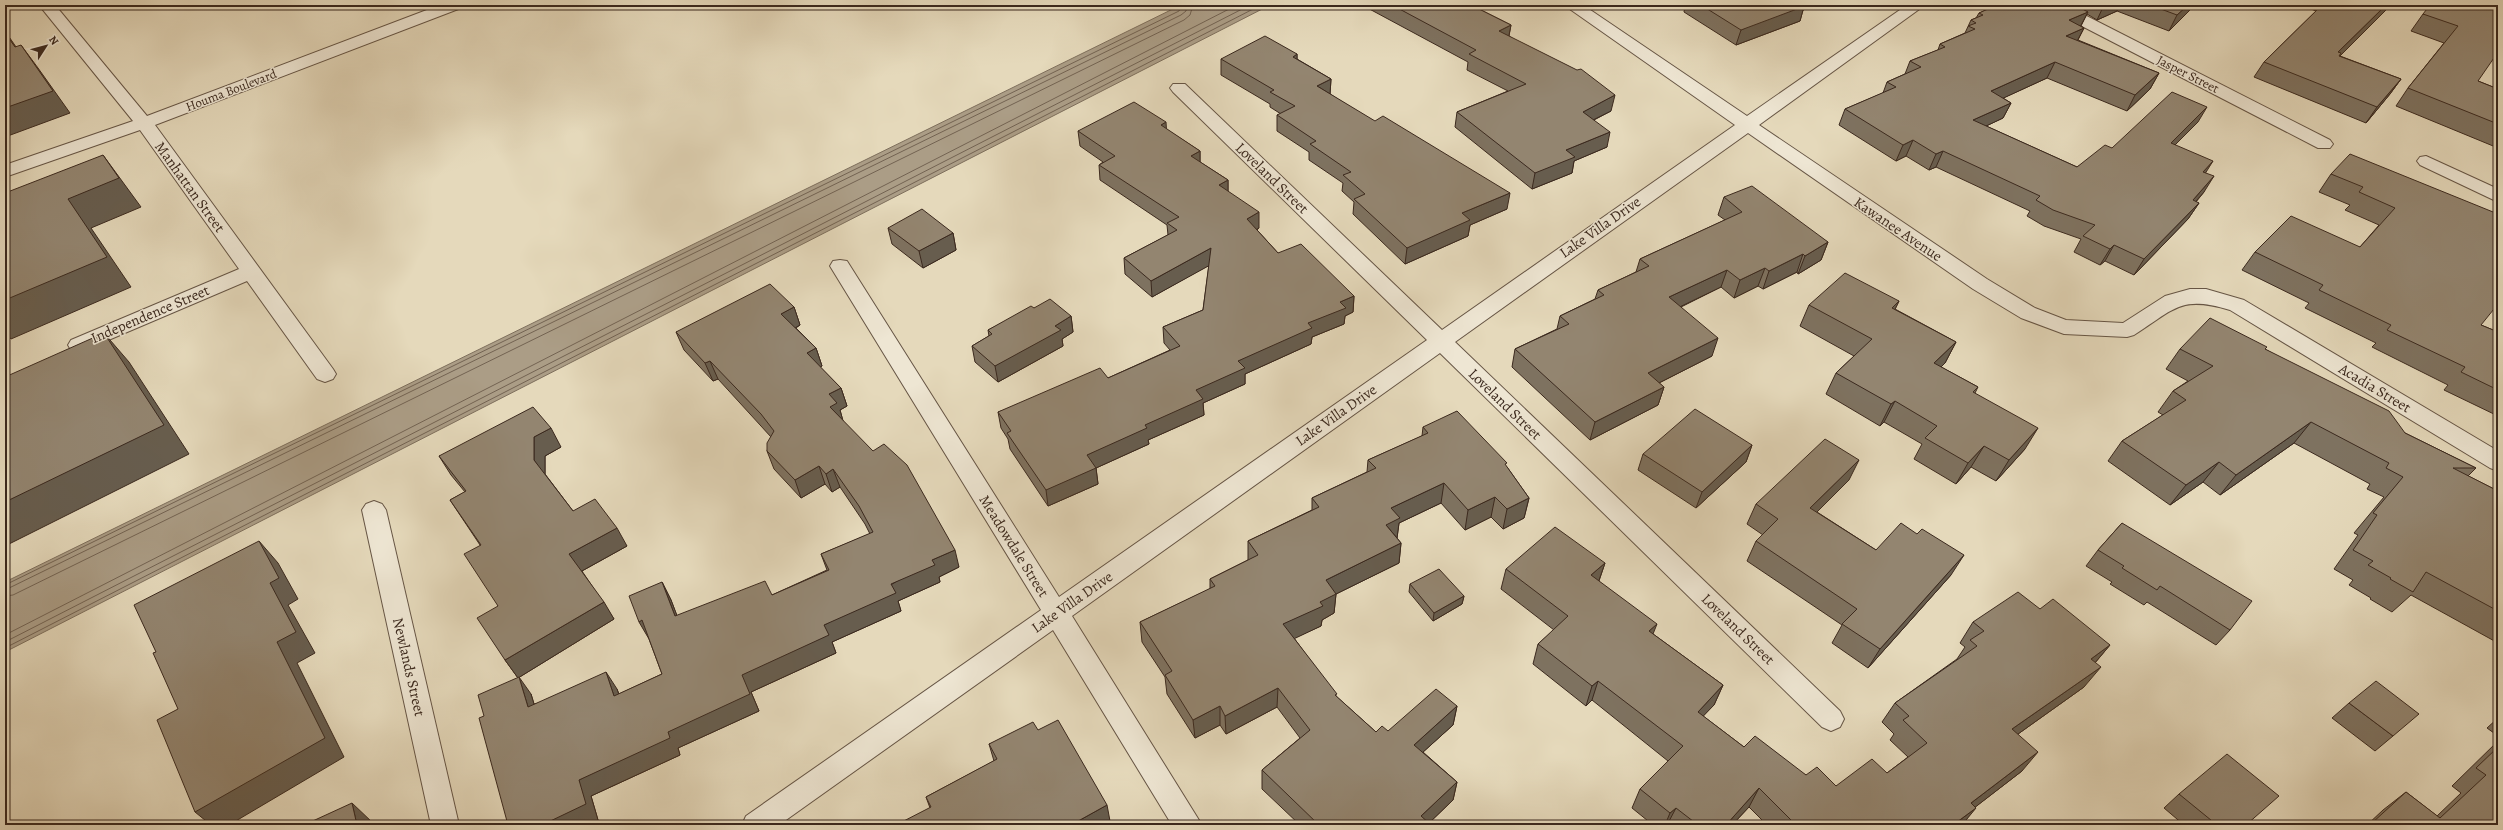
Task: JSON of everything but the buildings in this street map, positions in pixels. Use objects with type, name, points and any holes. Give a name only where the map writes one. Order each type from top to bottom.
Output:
[{"type":"street","name":"Manhattan Street","points":[[47,5],[144,123],[325,374]]},
{"type":"street","name":"Houma Boulevard","points":[[5,171],[144,123],[455,5]]},
{"type":"street","name":"Kawanee Avenue","points":[[1572,5],[1980,284],[2028,314],[2064,328],[2127,330],[2172,301],[2190,296],[2206,296],[2237,305],[2253,314]]},
{"type":"street","name":"Lake Villa Drive","points":[[756,825],[1746,124],[1917,5]]},
{"type":"street","name":"Jasper Street","points":[[2053,5],[2324,144]]},
{"type":"street","name":"Loveland Street","points":[[1179,88],[1831,719]]},
{"type":"street","points":[[2426,161],[2498,196]]},
{"type":"street","name":"Meadowdale Street","points":[[840,266],[1188,825]]},
{"type":"street","name":"Independence Street","points":[[63,352],[250,272]]},
{"type":"street","name":"Acadia Street","points":[[2253,314],[2498,462]]},
{"type":"street","name":"Newlands Street","points":[[374,510],[445,825]]},
{"type":"water","points":[[1181,5],[1270,5],[5,652],[5,582]]}]
